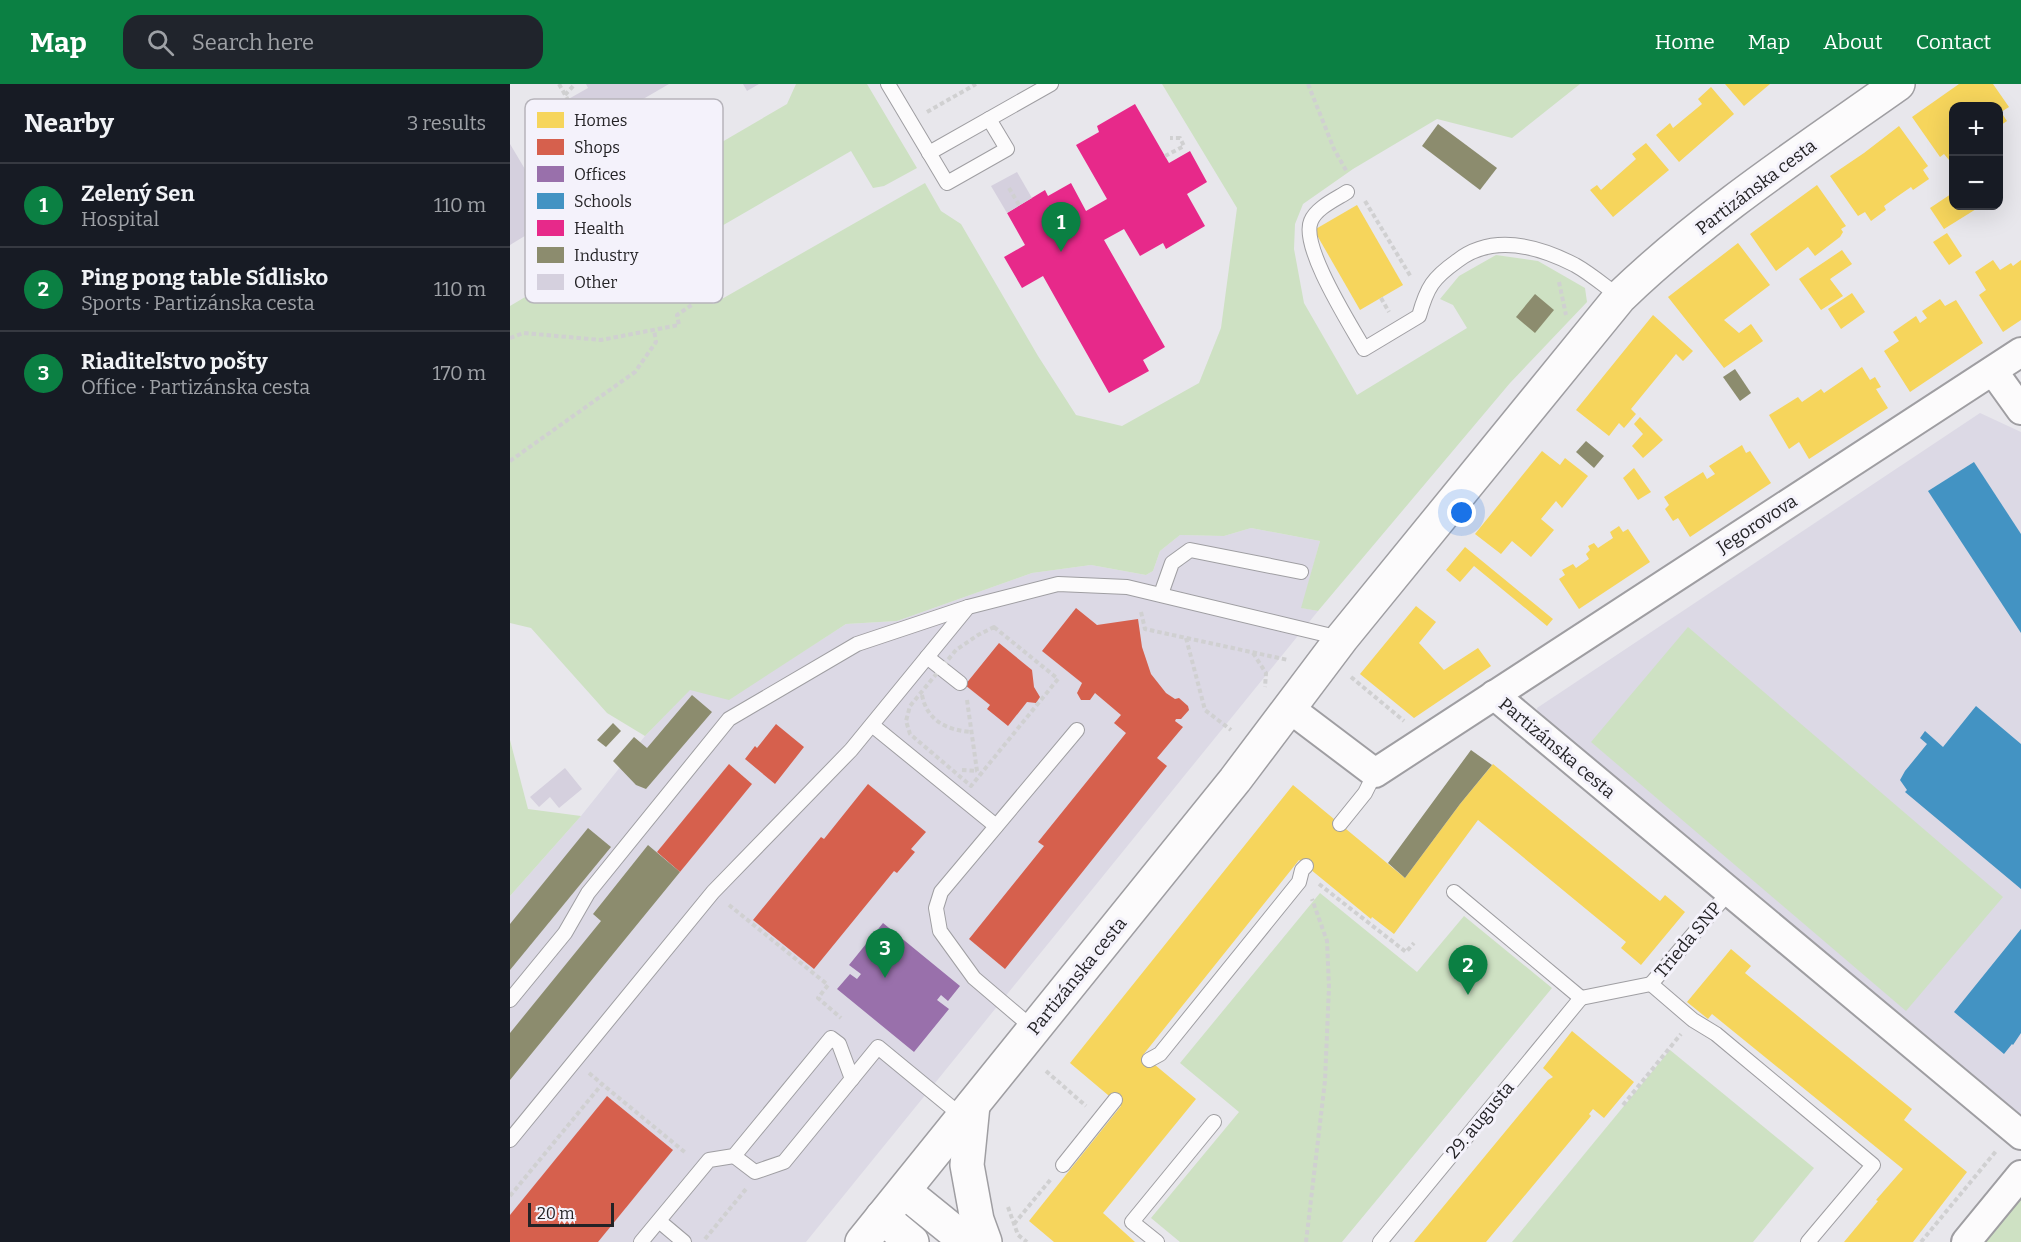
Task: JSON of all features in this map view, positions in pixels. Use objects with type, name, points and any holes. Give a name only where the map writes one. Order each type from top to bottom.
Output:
[{"type":"street","name":"Partizánska cesta","points":[[872,1230],[1235,780],[1342,638],[1620,297],[1656,264],[1744,193],[1898,84]]},
{"type":"street","name":"Jegorovova","points":[[1494,695],[2021,352]]},
{"type":"street","points":[[1993,371],[2021,410]]},
{"type":"street","name":"Partizánska cesta","points":[[1375,773],[1494,695],[1729,892]]},
{"type":"street","points":[[1289,708],[1375,773]]},
{"type":"street","name":"Trieda SNP","points":[[1729,892],[2017,1132]]},
{"type":"street","points":[[968,1111],[967,1165],[976,1220],[985,1242]]},
{"type":"street","points":[[1966,1242],[2021,1175]]},
{"type":"street","points":[[904,1191],[967,1242]]},
{"type":"street","points":[[872,1230],[912,1242]]},
{"type":"lane","points":[[888,84],[947,183],[1007,149],[989,119]]},
{"type":"lane","points":[[929,153],[1051,84]]},
{"type":"lane","points":[[1347,192],[1316,213],[1311,221],[1309,232],[1312,250],[1364,349],[1419,316],[1428,287],[1437,275],[1468,252],[1493,245],[1523,245],[1575,265],[1620,297]]},
{"type":"lane","points":[[1161,594],[1172,563],[1190,550],[1302,572]]},
{"type":"lane","points":[[510,1000],[565,933],[588,893],[729,719],[858,644],[968,607],[1058,584],[1127,587],[1342,638]]},
{"type":"lane","points":[[510,1140],[713,892],[851,750],[968,607]]},
{"type":"lane","points":[[927,657],[960,682]]},
{"type":"lane","points":[[872,725],[996,826]]},
{"type":"lane","points":[[1034,1029],[974,978],[940,931],[936,908],[941,892],[1077,730]]},
{"type":"lane","name":"Partizánska cesta","points":[[1340,824],[1365,793],[1375,773]]},
{"type":"lane","points":[[1149,1060],[1160,1054],[1168,1045],[1299,882],[1304,868]]},
{"type":"lane","points":[[1454,892],[1581,998],[1651,984]]},
{"type":"lane","name":"Trieda SNP","points":[[1729,892],[1651,984],[1693,1020],[1716,1034],[1873,1165],[1808,1242]]},
{"type":"lane","name":"29. augusta","points":[[1380,1242],[1581,998]]},
{"type":"lane","points":[[641,1242],[709,1160],[734,1156],[831,1038],[839,1044],[852,1079]]},
{"type":"lane","points":[[734,1156],[755,1172],[784,1162],[878,1047],[968,1111]]},
{"type":"lane","points":[[1063,1165],[1115,1100]]},
{"type":"lane","points":[[1157,1242],[1132,1222],[1214,1122]]},
{"type":"lane","points":[[658,1221],[684,1242]]},
{"type":"path","points":[[559,84],[567,99]]},
{"type":"path","points":[[565,95],[575,84]]},
{"type":"path","points":[[911,122],[976,84]]},
{"type":"path","points":[[1308,84],[1334,149],[1350,177]]},
{"type":"path","points":[[1165,156],[1184,146],[1180,138],[1170,138]]},
{"type":"path","points":[[1009,189],[1019,206]]},
{"type":"path","points":[[1362,195],[1424,298]]},
{"type":"path","points":[[1547,255],[1560,286],[1566,315],[1564,323]]},
{"type":"path","points":[[1381,298],[1389,313]]},
{"type":"path","points":[[510,338],[524,333],[601,340],[679,325],[677,315],[693,304]]},
{"type":"path","points":[[510,461],[635,372],[656,342],[654,330]]},
{"type":"path","points":[[994,627],[1058,679],[971,786],[910,734],[906,721],[910,706],[922,692],[956,650],[978,634],[994,627]]},
{"type":"path","points":[[1145,629],[1287,660]]},
{"type":"path","points":[[1186,638],[1205,710],[1232,730]]},
{"type":"path","points":[[1253,653],[1266,673],[1265,687]]},
{"type":"path","points":[[1348,675],[1404,721]]},
{"type":"path","points":[[960,682],[966,695],[977,771],[981,774]]},
{"type":"path","points":[[922,692],[924,708],[937,721],[953,730],[971,732]]},
{"type":"path","points":[[1304,868],[1406,952],[1414,943]]},
{"type":"path","points":[[1304,868],[1327,941],[1329,987],[1325,1081],[1306,1242]]},
{"type":"path","points":[[713,892],[828,985],[818,998],[878,1047]]},
{"type":"path","points":[[1623,1105],[1693,1020]]},
{"type":"path","points":[[1046,1071],[1101,1118]]},
{"type":"path","points":[[510,1196],[602,1084],[704,1167]]},
{"type":"path","points":[[1921,1242],[2017,1132]]},
{"type":"path","points":[[1014,1224],[1063,1165]]},
{"type":"path","points":[[703,1242],[761,1171]]},
{"type":"path","points":[[1007,1204],[1018,1235],[1027,1242]]},
{"type":"shaded area","points":[[1980,413],[2021,432],[2021,1117],[1539,722],[1537,708]]},
{"type":"shaded area","points":[[1251,528],[1320,541],[1302,608],[1318,611],[806,1242],[510,1242],[510,896],[581,816],[645,736],[690,689],[729,699],[846,624],[897,621],[1032,573],[1091,565],[1146,575],[1153,571],[1160,551],[1180,535],[1224,536]]},
{"type":"green space","points":[[796,84],[867,84],[917,168],[884,186],[873,188],[851,151],[723,225],[723,141],[787,104]]},
{"type":"green space","points":[[1162,84],[1580,84],[1512,138],[1437,119],[1353,169],[1303,204],[1295,224],[1294,249],[1304,303],[1357,395],[1467,328],[1453,305],[1440,299],[1459,276],[1496,255],[1538,261],[1585,288],[1587,302],[1510,383],[1318,611],[1301,608],[1320,541],[1251,528],[1224,536],[1180,535],[1160,551],[1153,571],[1146,575],[1091,565],[1032,573],[897,621],[846,624],[729,700],[690,690],[645,736],[607,713],[531,628],[510,623],[510,306],[525,297],[525,303],[723,303],[723,298],[925,183],[941,211],[961,224],[1038,356],[1076,415],[1122,426],[1199,383],[1221,328],[1237,208]]},
{"type":"green space","points":[[1688,627],[2003,897],[1906,1011],[1591,742]]},
{"type":"green space","points":[[510,740],[528,809],[581,816],[510,896]]},
{"type":"green space","points":[[1320,893],[1417,972],[1464,916],[1552,988],[1342,1242],[1180,1242],[1151,1218],[1239,1112],[1180,1063]]},
{"type":"green space","points":[[1670,1050],[1814,1168],[1753,1242],[1512,1242]]},
{"type":"green space","points":[[2021,1186],[2021,1242],[1976,1242]]},
{"type":"building: Homes","points":[[1725,84],[1770,84],[1744,106]]},
{"type":"building: Homes","points":[[1959,84],[1993,84],[2009,107],[2003,111],[2003,102],[1949,102],[1949,160],[1944,154],[1940,157],[1912,117]]},
{"type":"building: Homes","points":[[1711,87],[1734,114],[1679,162],[1656,135],[1670,123],[1673,128],[1702,104],[1698,99]]},
{"type":"building: Homes","points":[[1899,126],[1928,166],[1923,170],[1929,179],[1913,190],[1911,187],[1884,206],[1886,210],[1871,221],[1865,212],[1858,216],[1830,176]]},
{"type":"building: Homes","points":[[1646,143],[1669,170],[1613,217],[1590,190],[1597,185],[1601,190],[1636,159],[1632,154]]},
{"type":"building: Homes","points":[[1817,185],[1846,226],[1841,229],[1843,232],[1840,237],[1815,256],[1808,247],[1776,271],[1750,234]]},
{"type":"building: Homes","points":[[1949,195],[1949,210],[1975,210],[1944,229],[1930,208]]},
{"type":"building: Homes","points":[[1357,205],[1403,285],[1360,310],[1314,230]]},
{"type":"building: Homes","points":[[1947,233],[1962,256],[1949,265],[1933,242]]},
{"type":"building: Homes","points":[[1738,243],[1770,285],[1724,320],[1739,333],[1751,324],[1763,341],[1724,368],[1668,297]]},
{"type":"building: Homes","points":[[1842,250],[1852,264],[1830,279],[1843,296],[1821,310],[1799,279]]},
{"type":"building: Homes","points":[[1993,260],[2000,270],[2011,263],[2013,266],[2021,260],[2021,320],[2003,332],[1979,295],[1986,290],[1975,272]]},
{"type":"building: Homes","points":[[1852,293],[1865,312],[1841,329],[1828,309]]},
{"type":"building: Homes","points":[[1940,299],[1945,306],[1956,300],[1983,343],[1910,392],[1884,351],[1899,341],[1893,332],[1916,316],[1920,323],[1927,318],[1922,311]]},
{"type":"building: Homes","points":[[1653,315],[1693,351],[1683,361],[1676,354],[1631,409],[1636,414],[1624,428],[1619,423],[1609,436],[1576,410]]},
{"type":"building: Homes","points":[[1862,367],[1870,380],[1875,377],[1881,387],[1876,389],[1888,408],[1809,459],[1799,442],[1789,449],[1769,415],[1798,397],[1802,402],[1821,389],[1824,393]]},
{"type":"building: Homes","points":[[1640,417],[1663,440],[1643,458],[1632,446],[1643,434],[1634,424]]},
{"type":"building: Homes","points":[[1742,445],[1746,453],[1750,451],[1771,483],[1690,537],[1678,518],[1673,521],[1665,509],[1669,505],[1664,497],[1703,472],[1707,479],[1715,474],[1709,466]]},
{"type":"building: Homes","points":[[1542,451],[1560,465],[1565,458],[1588,476],[1562,508],[1556,501],[1541,519],[1554,530],[1531,557],[1512,541],[1501,554],[1475,534]]},
{"type":"building: Homes","points":[[1634,468],[1651,492],[1638,500],[1623,478]]},
{"type":"building: Homes","points":[[1619,526],[1623,532],[1628,529],[1650,562],[1579,609],[1559,579],[1565,575],[1562,570],[1573,564],[1576,568],[1589,559],[1586,554],[1590,550],[1588,546],[1594,543],[1598,548],[1613,538],[1610,532]]},
{"type":"building: Homes","points":[[1465,547],[1553,619],[1547,626],[1474,566],[1460,582],[1446,570]]},
{"type":"building: Homes","points":[[1416,606],[1436,622],[1419,643],[1444,670],[1478,648],[1491,666],[1414,718],[1360,674]]},
{"type":"building: Homes","points":[[1493,764],[1660,901],[1665,895],[1685,912],[1641,965],[1621,948],[1626,942],[1478,820],[1394,934],[1372,917],[1371,919],[1299,860],[1143,1055],[1196,1099],[1103,1213],[1135,1242],[1054,1242],[1029,1221],[1121,1106],[1070,1063],[1293,785],[1405,878]]},
{"type":"building: Homes","points":[[1731,949],[1751,966],[1745,973],[1912,1109],[1904,1120],[1967,1172],[1913,1242],[1844,1242],[1903,1169],[1712,1014],[1708,1019],[1687,1002]]},
{"type":"building: Homes","points":[[1572,1031],[1634,1082],[1604,1118],[1593,1109],[1589,1114],[1591,1116],[1486,1242],[1414,1242],[1548,1080],[1553,1077],[1543,1068]]},
{"type":"building: Shops","points":[[1076,608],[1097,625],[1138,619],[1142,647],[1151,674],[1166,693],[1175,699],[1179,698],[1189,710],[1181,719],[1176,719],[1175,721],[1183,727],[1157,758],[1167,766],[1005,969],[969,939],[1044,846],[1038,842],[1126,733],[1114,723],[1121,715],[1095,693],[1090,700],[1081,700],[1077,693],[1082,683],[1042,651]]},
{"type":"building: Shops","points":[[999,643],[1032,670],[1034,687],[1040,697],[1036,703],[1027,702],[1008,726],[987,709],[990,705],[965,685]]},
{"type":"building: Shops","points":[[776,724],[804,747],[775,784],[745,759]]},
{"type":"building: Shops","points":[[729,764],[752,784],[680,872],[657,852]]},
{"type":"building: Shops","points":[[868,784],[926,832],[911,849],[915,852],[897,873],[894,871],[814,969],[753,920],[821,837],[824,839]]},
{"type":"building: Shops","points":[[607,1096],[673,1150],[598,1242],[510,1242],[510,1215]]},
{"type":"building: Offices","points":[[883,923],[960,986],[948,1001],[941,995],[937,1000],[949,1009],[914,1052],[837,989],[850,974],[857,979],[861,974],[849,965]]},
{"type":"building: Schools","points":[[1974,462],[2021,534],[2021,633],[1928,491]]},
{"type":"building: Schools","points":[[1976,706],[2021,744],[2021,889],[1905,792],[1907,790],[1900,780],[1927,744],[1920,738],[1925,731],[1943,747]]},
{"type":"building: Schools","points":[[2021,929],[2021,1033],[2004,1054],[1954,1012]]},
{"type":"building: Health","points":[[1135,104],[1169,163],[1190,151],[1207,182],[1187,194],[1205,226],[1166,249],[1163,243],[1140,256],[1124,229],[1104,240],[1165,347],[1143,360],[1149,371],[1109,393],[1043,276],[1022,288],[1004,257],[1025,245],[1007,213],[1045,190],[1048,196],[1071,183],[1086,211],[1107,199],[1076,145],[1099,132],[1097,126]]},
{"type":"building: Industry","points":[[1438,124],[1497,168],[1480,190],[1422,146]]},
{"type":"building: Industry","points":[[1535,294],[1554,310],[1535,333],[1516,317]]},
{"type":"building: Industry","points":[[1735,369],[1751,393],[1740,401],[1723,377]]},
{"type":"building: Industry","points":[[1586,441],[1604,456],[1594,468],[1576,452]]},
{"type":"building: Industry","points":[[692,695],[712,712],[646,789],[636,785],[613,761],[634,737],[647,748]]},
{"type":"building: Industry","points":[[613,723],[621,731],[606,747],[597,740]]},
{"type":"building: Industry","points":[[1471,750],[1492,765],[1405,878],[1388,863]]},
{"type":"building: Industry","points":[[588,828],[611,847],[510,970],[510,924]]},
{"type":"building: Industry","points":[[648,845],[680,872],[510,1080],[510,1033],[601,921],[593,914]]},
{"type":"building: Other","points":[[586,84],[669,84],[643,99],[568,99],[588,88]]},
{"type":"building: Other","points":[[743,84],[759,84],[747,91]]},
{"type":"building: Other","points":[[510,144],[525,169],[525,236],[510,245]]},
{"type":"building: Other","points":[[1017,172],[1032,198],[1007,213],[991,186]]},
{"type":"building: Other","points":[[565,768],[582,789],[559,808],[550,797],[539,807],[530,797]]},
{"type":"place","name":"Zelený Sen","points":[[1061,252]]},
{"type":"place","name":"Riaditeľstvo pošty","points":[[885,978]]},
{"type":"place","name":"Ping pong table Sídlisko","points":[[1468,995]]}]
